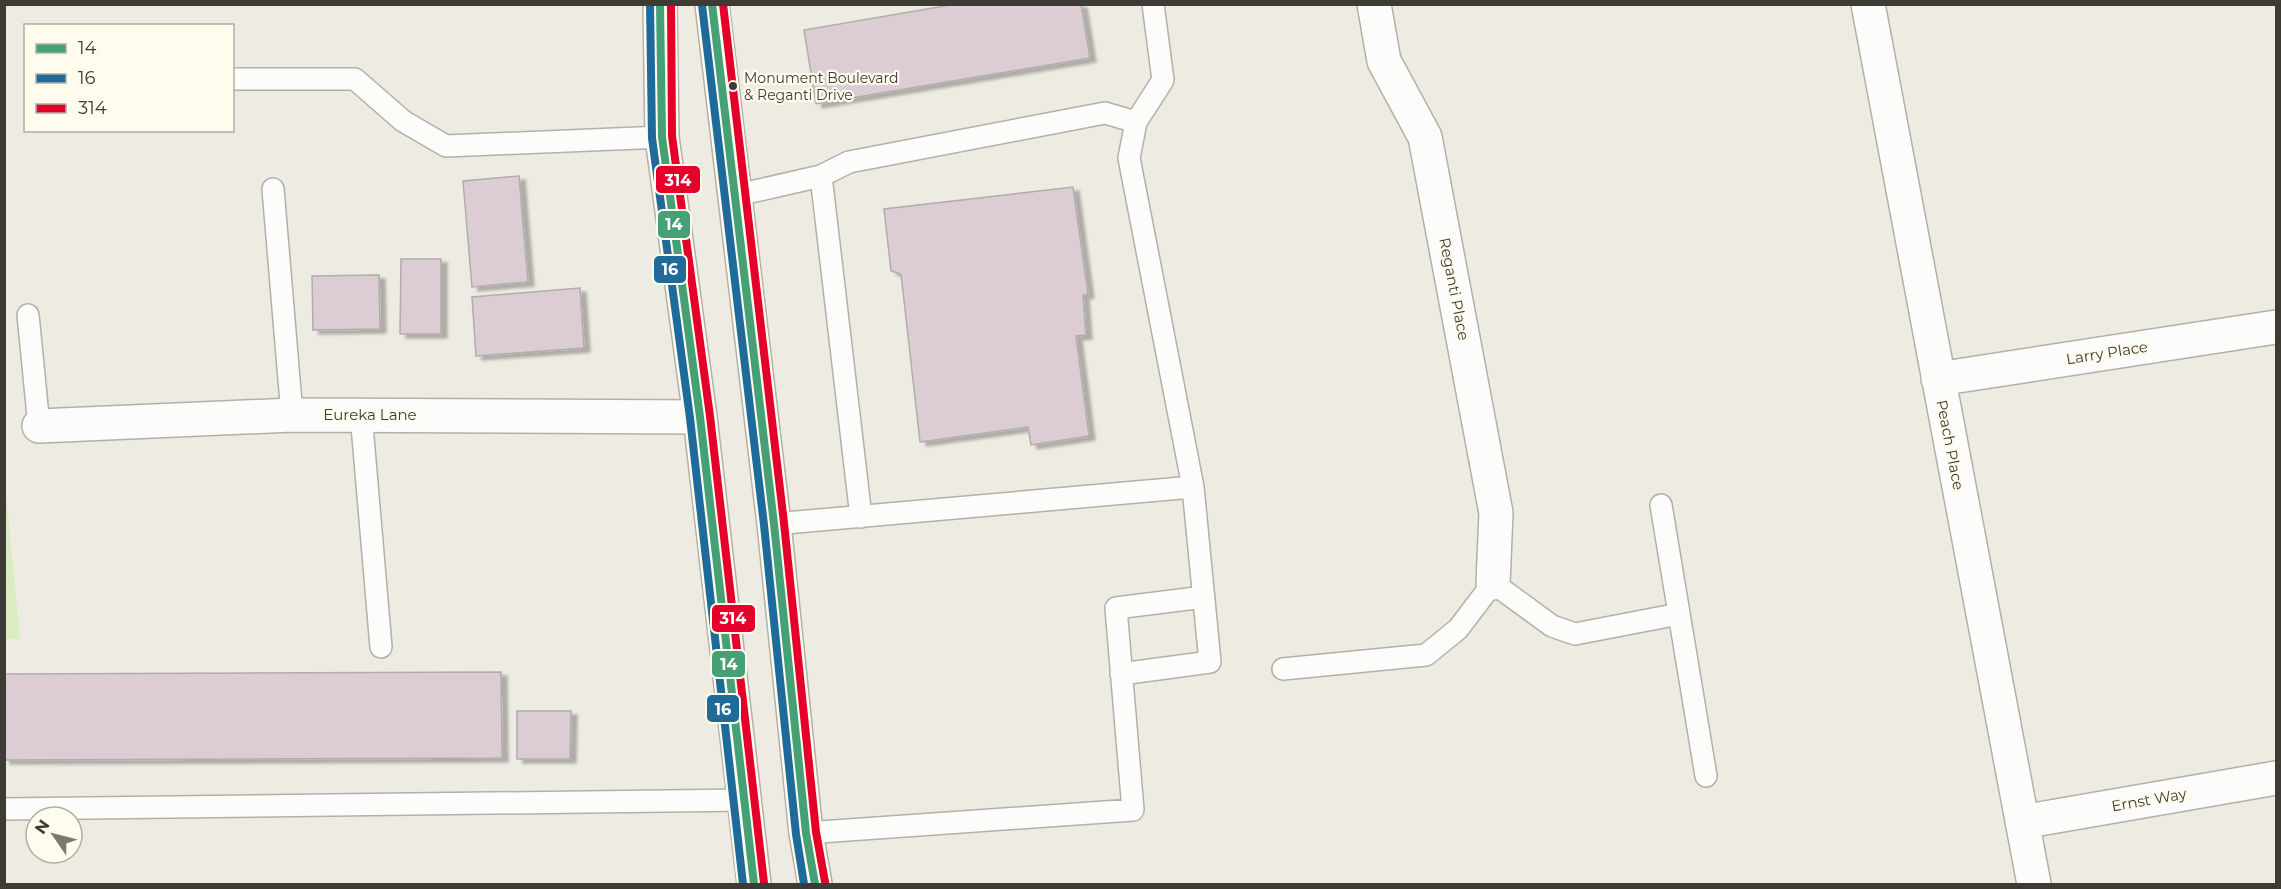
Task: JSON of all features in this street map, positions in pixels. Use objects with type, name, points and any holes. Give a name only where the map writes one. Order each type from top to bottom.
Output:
[{"type":"street","points":[[660,4],[662,137],[700,417],[754,885]]},
{"type":"street","points":[[712,4],[733,196],[774,524],[806,833],[815,885]]},
{"type":"street","name":"Reganti Place","points":[[1374,4],[1384,60],[1425,137],[1496,513],[1493,583]]},
{"type":"street","name":"Peach Place","points":[[1868,4],[2034,885]]},
{"type":"street","name":"Larry Place","points":[[1938,379],[2277,327]]},
{"type":"street","name":"Eureka Lane","points":[[39,426],[361,414],[700,417]]},
{"type":"street","name":"Ernst Way","points":[[2022,822],[2277,778]]},
{"type":"lane","points":[[1121,674],[1210,662],[1193,487],[1129,158],[1136,122],[1163,80],[1154,4]]},
{"type":"lane","points":[[234,79],[355,79],[403,121],[447,146],[662,137]]},
{"type":"lane","points":[[733,196],[821,176],[849,162],[1105,113],[1136,122]]},
{"type":"lane","points":[[821,176],[861,517]]},
{"type":"lane","points":[[273,189],[292,415]]},
{"type":"lane","points":[[28,315],[39,426]]},
{"type":"lane","points":[[361,414],[381,647]]},
{"type":"lane","points":[[774,524],[1193,487]]},
{"type":"lane","points":[[1661,505],[1706,776]]},
{"type":"lane","points":[[1283,669],[1426,655],[1458,629],[1493,583],[1552,626],[1575,634],[1679,614]]},
{"type":"lane","points":[[806,833],[1133,810],[1116,608],[1204,597]]},
{"type":"lane","points":[[4,809],[746,800]]},
{"type":"green space","points":[[5,483],[20,639],[5,639]]},
{"type":"building","points":[[956,4],[1081,4],[1090,58],[816,104],[804,30]]},
{"type":"building","points":[[519,176],[528,282],[472,287],[463,181]]},
{"type":"building","points":[[1073,187],[1088,294],[1083,295],[1086,335],[1076,336],[1089,436],[1031,445],[1028,427],[920,442],[901,274],[891,271],[884,209]]},
{"type":"building","points":[[401,259],[441,259],[441,334],[400,334]]},
{"type":"building","points":[[379,275],[380,329],[313,330],[312,276]]},
{"type":"building","points":[[580,288],[584,348],[476,356],[472,297]]},
{"type":"building","points":[[501,672],[502,758],[4,760],[4,674]]},
{"type":"building","points":[[517,711],[571,711],[570,759],[517,759]]},
{"type":"transit line","name":"16","points":[[650,4],[652,138],[690,418],[743,884]]},
{"type":"transit line","name":"14","points":[[660,4],[662,137],[700,417],[754,884]]},
{"type":"transit line","name":"314","points":[[671,4],[672,136],[710,416],[764,883]]},
{"type":"transit line","name":"14","points":[[712,4],[774,524],[806,833],[815,884]]},
{"type":"transit line","name":"314","points":[[723,4],[784,523],[816,832],[825,882]]},
{"type":"transit line","name":"16","points":[[702,5],[764,525],[796,834],[804,884]]},
{"type":"place","name":"Monument Boulevard & Reganti Drive","points":[[733,86]]}]
